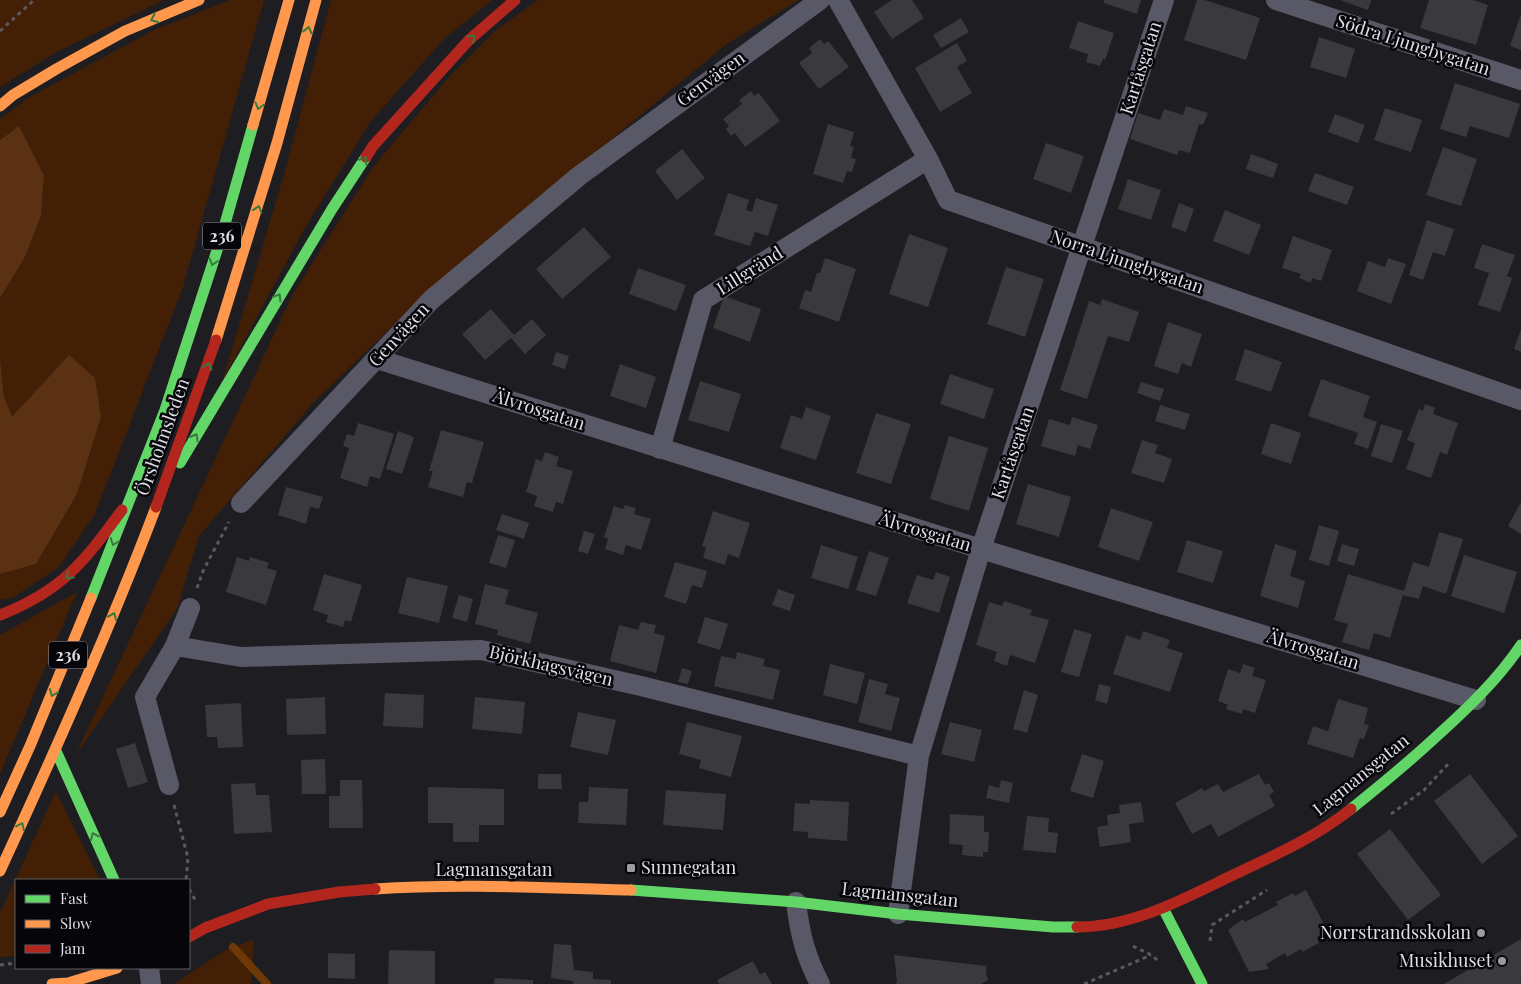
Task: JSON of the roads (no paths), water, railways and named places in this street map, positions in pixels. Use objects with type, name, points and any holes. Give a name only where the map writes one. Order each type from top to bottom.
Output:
[{"type":"main road","points":[[0,106],[13,95],[51,72],[125,31],[199,0]]},
{"type":"main road","name":"Örsholmsleden","points":[[0,812],[30,746],[99,579],[165,410],[221,238],[289,0]]},
{"type":"main road","name":"Örsholmsleden","points":[[0,871],[56,751],[162,494],[228,306],[275,153],[316,0]]},
{"type":"main road","points":[[162,494],[296,268],[373,146],[469,40],[516,0]]},
{"type":"main road","points":[[0,615],[38,599],[64,581],[86,559],[131,496]]},
{"type":"main road","name":"Lagmansgatan","points":[[190,936],[205,928],[268,904],[339,892],[404,888],[646,890],[796,902],[898,914],[1053,927],[1086,927],[1125,920],[1163,908],[1300,844],[1348,812],[1393,776],[1476,700],[1508,664],[1521,645]]},
{"type":"main road","points":[[56,751],[114,879]]},
{"type":"main road","points":[[1163,908],[1202,984]]},
{"type":"main road","points":[[52,984],[68,983],[114,969]]},
{"type":"street","name":"Genvägen","points":[[241,503],[431,300],[579,176],[820,0]]},
{"type":"street","name":"Norra Ljungbygatan","points":[[838,0],[928,159],[948,200],[1521,400]]},
{"type":"street","name":"Kartåsgatan","points":[[898,914],[919,756],[980,550],[1164,0]]},
{"type":"street","name":"Södra Ljungbygatan","points":[[1276,0],[1521,80]]},
{"type":"street","name":"Lillgränd","points":[[660,449],[703,300],[928,159]]},
{"type":"street","name":"Älvrosgatan","points":[[377,359],[980,550],[1476,700]]},
{"type":"street","points":[[169,785],[145,697],[175,646],[190,608]]},
{"type":"street","name":"Björkhagsvägen","points":[[175,646],[241,657],[481,650],[641,686],[919,756]]},
{"type":"street","points":[[796,902],[800,934],[809,962],[820,984]]},
{"type":"street","points":[[149,969],[151,984]]},
{"type":"waterway","points":[[233,947],[267,984]]},
{"type":"place","name":"Sunnegatan","points":[[631,868]]},
{"type":"place","name":"Norrstrandsskolan","points":[[1481,933]]},
{"type":"place","name":"Musikhuset","points":[[1502,961]]}]
